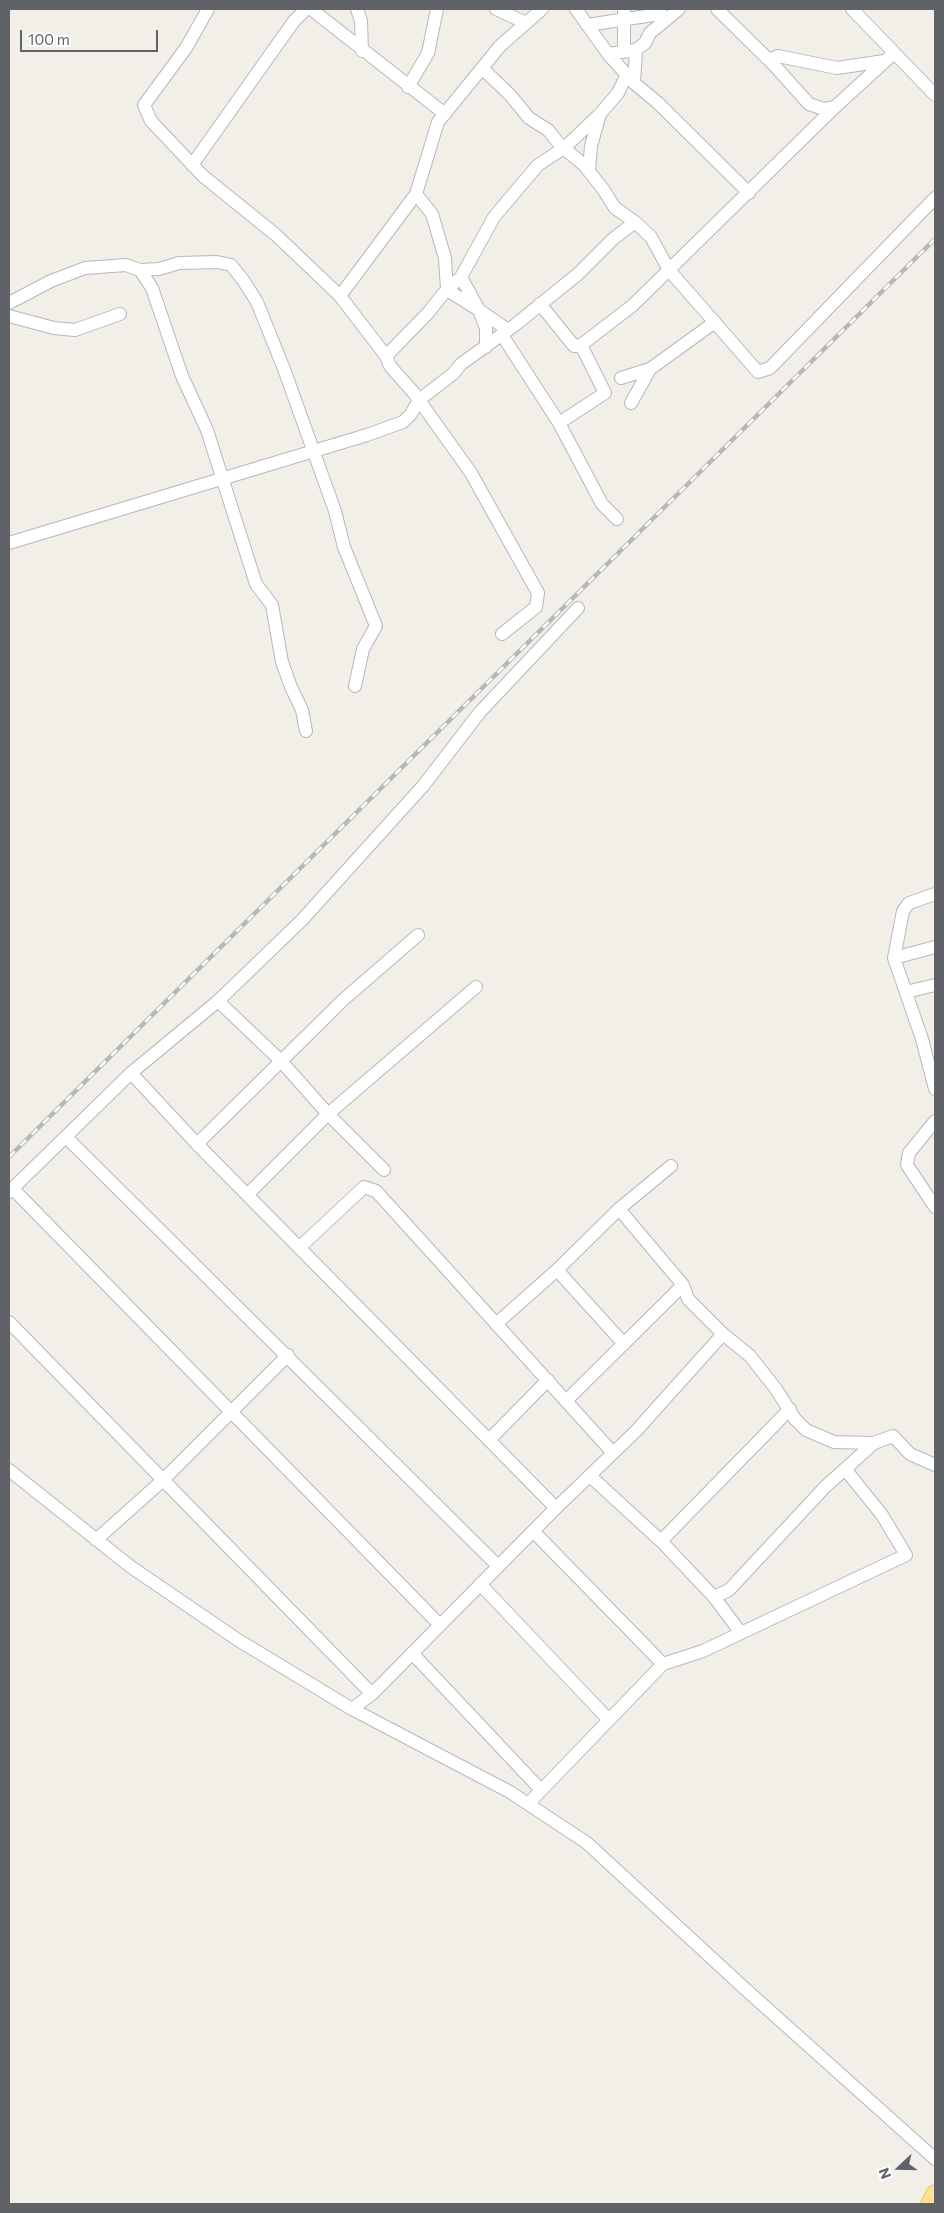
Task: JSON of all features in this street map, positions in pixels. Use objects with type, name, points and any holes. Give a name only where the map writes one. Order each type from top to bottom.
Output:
[{"type":"highway","points":[[930,2204],[935,2194]]},
{"type":"street","points":[[208,9],[186,48],[144,105],[151,122],[203,176],[276,235],[340,296],[386,356],[390,366],[419,400],[471,473],[538,593],[536,606],[502,634]]},
{"type":"street","points":[[192,165],[294,21],[306,9]]},
{"type":"street","points":[[310,9],[362,51],[383,64],[408,87],[444,114]]},
{"type":"street","points":[[357,9],[361,21],[362,51]]},
{"type":"street","points":[[408,87],[428,53],[437,9]]},
{"type":"street","points":[[496,9],[526,23]]},
{"type":"street","points":[[340,296],[416,194],[438,122],[500,46],[542,9]]},
{"type":"street","points":[[576,9],[608,54],[630,79],[658,103],[749,193]]},
{"type":"street","points":[[608,54],[630,51],[645,43],[650,33],[679,9]]},
{"type":"street","points":[[717,9],[770,56],[809,104],[824,109],[835,107]]},
{"type":"street","points":[[852,9],[889,57],[935,95]]},
{"type":"street","points":[[587,24],[624,14],[660,14],[668,18]]},
{"type":"street","points":[[386,356],[461,277],[494,217],[538,166],[564,148],[600,114],[630,79],[630,51],[624,14]]},
{"type":"street","points":[[770,56],[802,60],[837,68],[889,57]]},
{"type":"street","points":[[540,304],[574,346],[581,345],[632,306],[835,107],[889,57]]},
{"type":"street","points":[[482,68],[510,95],[529,118],[548,130],[589,171],[615,208],[635,222],[651,238],[669,270],[758,372],[770,368],[935,198]]},
{"type":"street","points":[[589,171],[591,146],[600,114]]},
{"type":"street","points":[[416,194],[432,214],[446,258],[447,290]]},
{"type":"street","points":[[9,543],[403,422],[411,414],[419,400],[454,373],[461,364],[505,333],[578,274],[613,239],[635,222]]},
{"type":"street","points":[[9,303],[51,281],[85,268],[126,265],[140,270],[159,269],[179,264],[217,262],[230,265],[243,280],[257,302],[284,369],[335,510],[344,547],[376,626],[363,649],[355,686]]},
{"type":"street","points":[[140,270],[152,288],[182,376],[208,430],[256,584],[272,604],[282,662],[302,710],[306,731]]},
{"type":"street","points":[[461,277],[479,310],[486,328],[486,347]]},
{"type":"street","points":[[447,290],[479,310],[505,333],[514,357],[559,423],[602,504],[617,519]]},
{"type":"street","points":[[9,316],[54,328],[75,330],[120,314]]},
{"type":"street","points":[[621,378],[650,369],[715,322]]},
{"type":"street","points":[[559,423],[605,393],[581,345]]},
{"type":"street","points":[[631,403],[650,369]]},
{"type":"street","points":[[440,1624],[233,1411],[11,1190],[131,1073],[218,1001],[302,920],[423,786],[480,712],[578,608]]},
{"type":"street","points":[[935,894],[910,903],[904,912],[894,958],[922,1039],[935,1088]]},
{"type":"street","points":[[197,1144],[342,1000],[418,935]]},
{"type":"street","points":[[894,958],[935,947]]},
{"type":"street","points":[[906,992],[935,985]]},
{"type":"street","points":[[247,1195],[328,1114],[476,986]]},
{"type":"street","points":[[218,1001],[281,1061],[328,1114],[384,1170]]},
{"type":"street","points":[[131,1073],[197,1144],[556,1508]]},
{"type":"street","points":[[935,1121],[909,1153],[907,1165],[935,1206]]},
{"type":"street","points":[[66,1137],[288,1355],[498,1566]]},
{"type":"street","points":[[496,1324],[557,1270],[619,1209],[670,1166]]},
{"type":"street","points":[[299,1248],[364,1188],[376,1191],[614,1453]]},
{"type":"street","points":[[619,1209],[682,1285],[688,1299],[723,1334],[750,1356],[776,1389],[795,1419],[806,1430],[834,1442],[874,1443]]},
{"type":"street","points":[[557,1270],[624,1344]]},
{"type":"street","points":[[566,1401],[682,1285]]},
{"type":"street","points":[[9,1322],[372,1694]]},
{"type":"street","points":[[352,1709],[372,1694],[556,1508],[614,1453],[723,1334]]},
{"type":"street","points":[[96,1540],[163,1480],[288,1355]]},
{"type":"street","points":[[489,1440],[548,1380]]},
{"type":"street","points":[[661,1541],[790,1409]]},
{"type":"street","points":[[714,1597],[728,1590],[825,1487],[874,1443],[893,1436],[910,1454],[935,1465]]},
{"type":"street","points":[[529,1803],[663,1664],[703,1651],[906,1555],[882,1515],[845,1469]]},
{"type":"street","points":[[9,1470],[131,1567],[238,1640],[352,1709],[529,1803],[587,1843],[935,2159]]},
{"type":"street","points":[[590,1476],[661,1541],[714,1597],[741,1633]]},
{"type":"street","points":[[533,1531],[663,1664]]},
{"type":"street","points":[[480,1584],[608,1719]]},
{"type":"street","points":[[412,1653],[541,1790]]},
{"type":"railway","points":[[9,1157],[935,239]]}]
